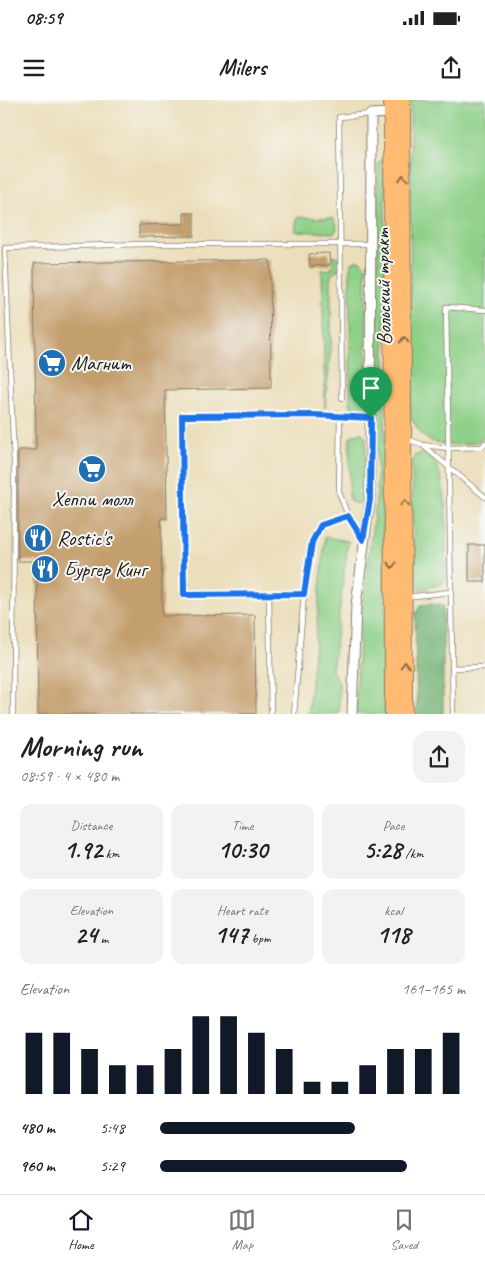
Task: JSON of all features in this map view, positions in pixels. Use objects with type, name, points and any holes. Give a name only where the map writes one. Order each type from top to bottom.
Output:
[{"type":"main road","name":"Вольский тракт","points":[[403,100],[405,714]]},
{"type":"main road","name":"Вольский тракт","points":[[391,107],[392,714]]},
{"type":"street","points":[[352,714],[356,605],[363,540],[370,500],[371,114],[391,107]]},
{"type":"lane","points":[[342,398],[342,243],[339,116],[371,114]]},
{"type":"lane","points":[[13,714],[14,464],[4,248],[144,244],[371,244]]},
{"type":"lane","points":[[453,714],[450,592],[450,448],[446,307],[485,310]]},
{"type":"lane","points":[[304,594],[184,595],[182,416],[340,416],[371,418]]},
{"type":"lane","points":[[340,416],[338,492],[348,516],[363,540]]},
{"type":"lane","points":[[405,439],[421,444],[450,448],[482,447],[485,444]]},
{"type":"lane","points":[[421,444],[450,470],[485,497]]},
{"type":"lane","points":[[294,714],[304,594],[312,542],[321,525],[348,516]]},
{"type":"lane","points":[[404,597],[450,592]]},
{"type":"lane","points":[[269,595],[271,714]]},
{"type":"lane","points":[[453,668],[485,667]]},
{"type":"green space","points":[[410,100],[485,100],[485,436],[481,440],[467,444],[451,445],[431,441],[422,434],[411,417]]},
{"type":"green space","points":[[382,160],[385,163],[385,714],[355,714],[360,622],[377,492],[378,163]]},
{"type":"green space","points":[[297,217],[333,218],[337,224],[336,231],[334,233],[295,231]]},
{"type":"green space","points":[[333,255],[339,258],[340,268],[331,275],[331,348],[325,408],[322,270],[332,269]]},
{"type":"green space","points":[[357,260],[366,266],[367,404],[362,409],[353,409],[350,403],[350,268],[352,263]]},
{"type":"green space","points":[[361,432],[366,438],[365,498],[357,504],[350,501],[349,497],[350,438]]},
{"type":"green space","points":[[425,452],[434,462],[444,492],[446,511],[445,579],[443,583],[420,590],[414,584],[412,462],[414,456]]},
{"type":"green space","points":[[325,537],[348,541],[332,671],[339,682],[339,714],[308,714]]},
{"type":"green space","points":[[420,605],[443,606],[443,714],[417,714],[415,616]]},
{"type":"building","points":[[184,213],[194,213],[194,236],[139,237],[139,225],[184,224]]},
{"type":"building","points":[[329,253],[330,265],[310,266],[309,254]]},
{"type":"building","name":"Хеппи молл","points":[[270,260],[271,388],[165,390],[167,518],[161,518],[162,616],[255,615],[256,714],[38,714],[37,561],[18,561],[18,450],[36,450],[34,263]]},
{"type":"building","points":[[469,545],[485,545],[485,582],[469,582]]},
{"type":"place","name":"Магнит","points":[[52,363]]},
{"type":"place","name":"Хеппи молл","points":[[92,469]]},
{"type":"place","name":"Rostic's","points":[[38,538]]},
{"type":"place","name":"Бургер Кинг","points":[[45,569]]},
{"type":"route","points":[[314,415],[371,418],[370,500],[363,540],[348,516],[321,525],[312,542],[304,594],[184,595],[182,416],[314,415]]}]
